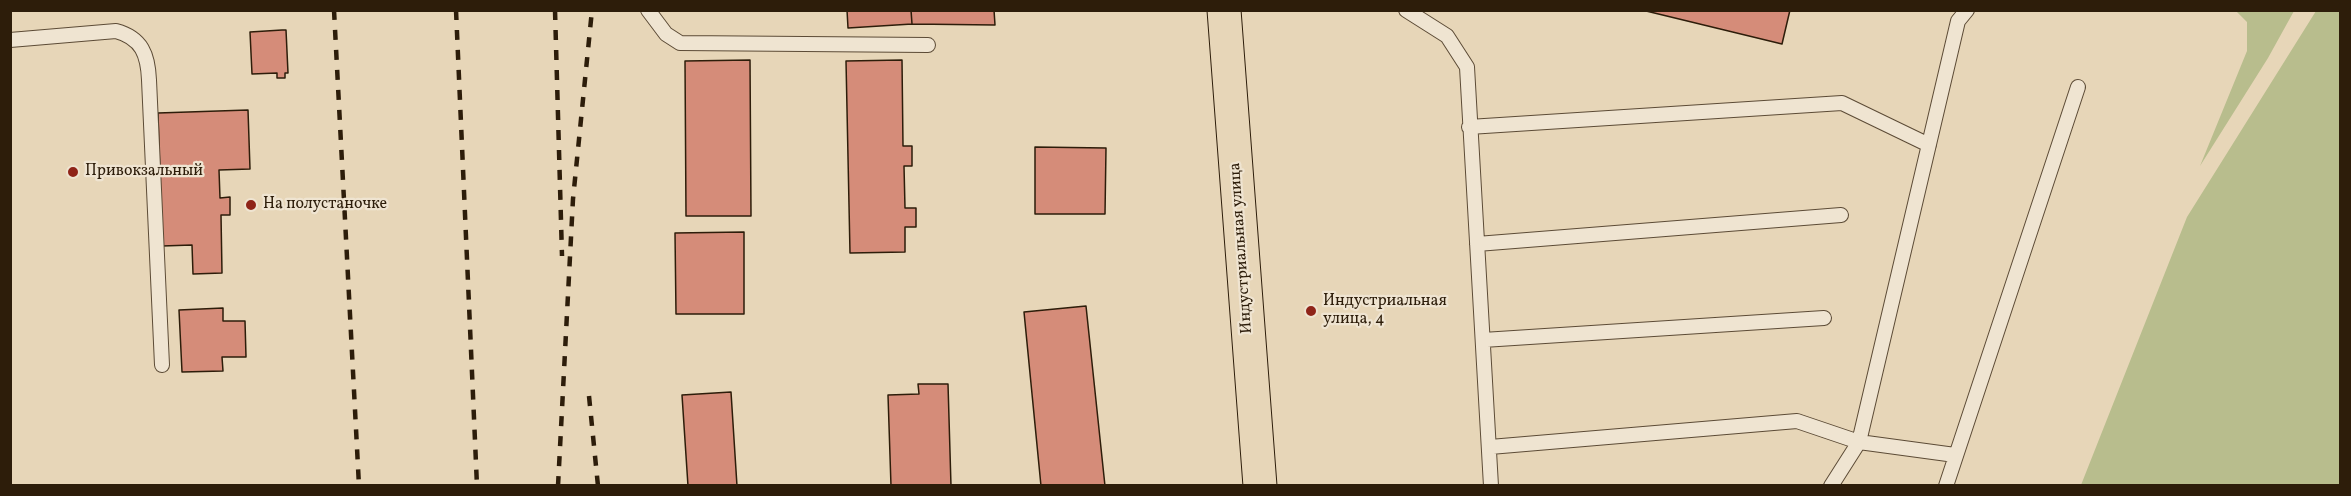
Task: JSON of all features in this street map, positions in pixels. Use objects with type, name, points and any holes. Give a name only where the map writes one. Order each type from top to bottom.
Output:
[{"type":"main road","name":"Индустриальная улица","points":[[1224,10],[1260,486]]},
{"type":"lane","points":[[648,10],[666,34],[680,43],[928,45]]},
{"type":"lane","points":[[1406,10],[1447,36],[1467,67],[1491,486]]},
{"type":"lane","points":[[1831,486],[1859,442],[1958,21],[1967,10]]},
{"type":"lane","points":[[10,40],[116,31],[126,34],[144,50],[149,80],[162,365]]},
{"type":"lane","points":[[1946,486],[2078,87]]},
{"type":"lane","points":[[1469,127],[1842,103],[1929,145]]},
{"type":"lane","points":[[1477,244],[1840,215]]},
{"type":"lane","points":[[1483,340],[1824,318]]},
{"type":"lane","points":[[1490,447],[1797,421],[1859,442],[1955,455]]},
{"type":"green space","points":[[2236,11],[2294,11],[2268,58],[2200,166],[2247,51],[2247,22]]},
{"type":"green space","points":[[2316,11],[2340,11],[2340,485],[2081,485],[2187,217]]},
{"type":"building","points":[[847,10],[911,10],[912,24],[848,28]]},
{"type":"building","points":[[911,10],[994,10],[995,25],[912,24]]},
{"type":"building","points":[[1642,10],[1790,10],[1782,44]]},
{"type":"building","points":[[286,30],[288,73],[285,73],[285,78],[277,78],[277,73],[252,74],[250,32]]},
{"type":"building","points":[[750,60],[751,216],[686,216],[685,61]]},
{"type":"building","points":[[902,60],[903,146],[912,146],[912,166],[904,166],[905,208],[916,208],[916,227],[905,227],[905,252],[850,253],[846,61]]},
{"type":"building","points":[[248,110],[250,169],[219,170],[220,198],[230,197],[230,215],[221,215],[222,273],[193,274],[192,245],[162,246],[158,113]]},
{"type":"building","points":[[1035,147],[1106,148],[1105,214],[1035,214]]},
{"type":"building","points":[[744,232],[744,314],[676,314],[675,233]]},
{"type":"building","points":[[1086,306],[1105,486],[1041,486],[1024,312]]},
{"type":"building","points":[[223,308],[223,321],[245,321],[246,357],[222,357],[223,371],[182,372],[179,310]]},
{"type":"building","points":[[918,384],[948,384],[951,486],[891,486],[888,395],[919,394]]},
{"type":"building","points":[[731,392],[737,486],[688,486],[682,395]]},
{"type":"railway","points":[[334,10],[359,486]]},
{"type":"railway","points":[[456,10],[477,486]]},
{"type":"railway","points":[[555,10],[562,256]]},
{"type":"railway","points":[[558,486],[573,199],[592,10]]},
{"type":"railway","points":[[589,396],[598,486]]},
{"type":"place","name":"Привокзальный","points":[[73,172]]},
{"type":"place","name":"На полустаночке","points":[[251,205]]},
{"type":"place","name":"Индустриальная улица, 4","points":[[1311,311]]}]
